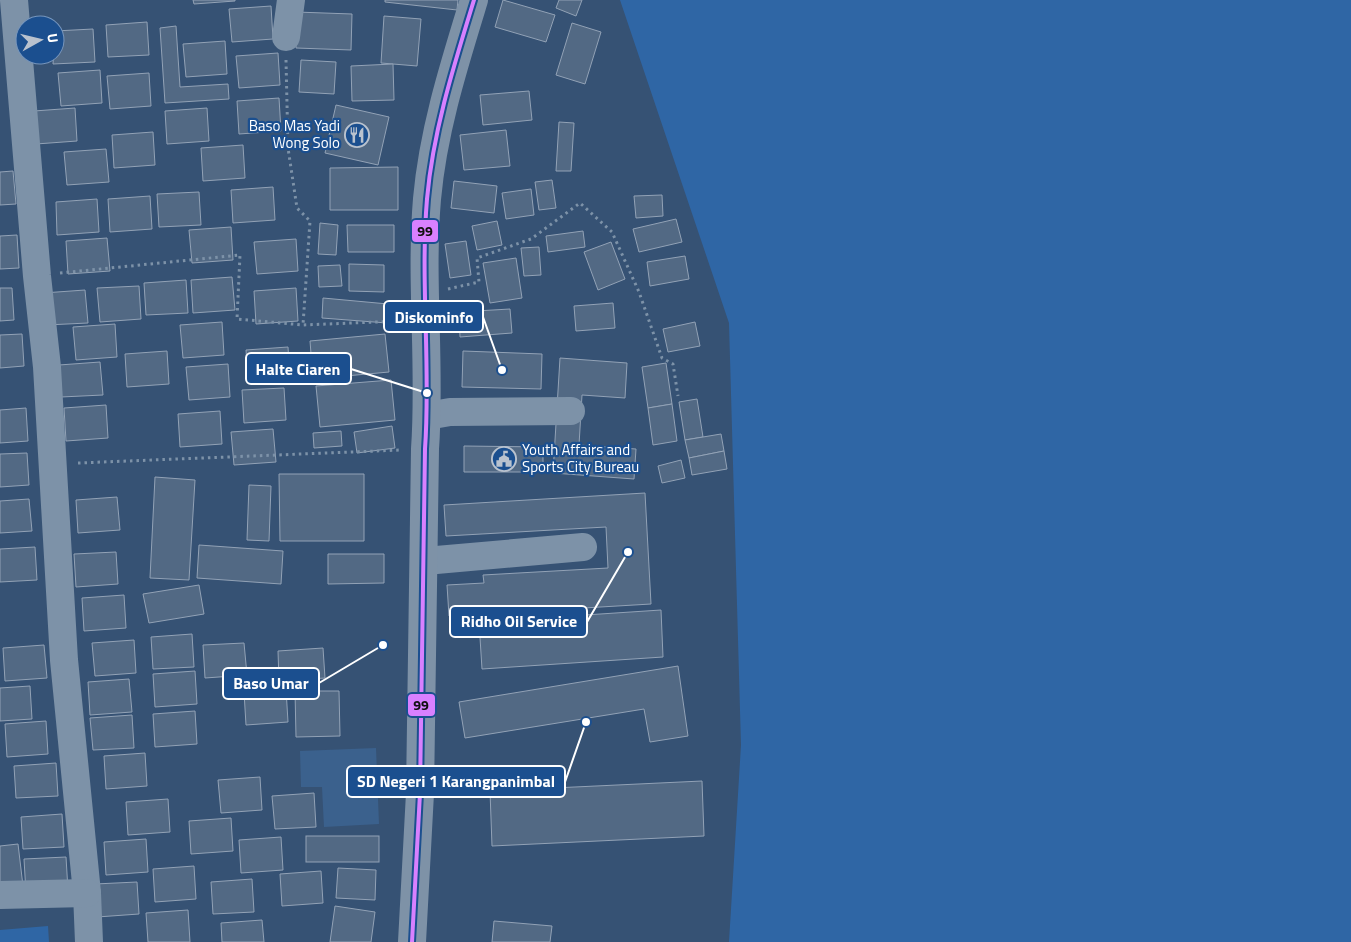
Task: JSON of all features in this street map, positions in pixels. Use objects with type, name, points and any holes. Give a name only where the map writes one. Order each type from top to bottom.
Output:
[{"type":"highway","points":[[412,942],[420,793],[427,416],[425,293],[427,198],[445,94],[474,0]]},
{"type":"street","points":[[14,0],[36,276],[47,367],[64,660],[87,893],[89,942]]},
{"type":"street","points":[[286,37],[291,0]]},
{"type":"street","points":[[427,416],[450,412],[571,411]]},
{"type":"street","points":[[424,561],[584,547]]},
{"type":"street","points":[[0,895],[87,893]]},
{"type":"path","points":[[286,37],[288,148],[297,208],[310,221],[303,325]]},
{"type":"path","points":[[425,293],[479,282],[477,258],[531,239],[580,203],[612,232],[639,292],[662,358],[674,364],[678,396]]},
{"type":"path","points":[[36,276],[240,255],[237,319],[303,325],[426,320]]},
{"type":"path","points":[[52,464],[425,449]]},
{"type":"shaded area","points":[[620,0],[1351,0],[1351,942],[729,942],[741,745],[729,323]]},
{"type":"shaded area","points":[[376,748],[379,824],[324,827],[322,787],[301,787],[300,751]]},
{"type":"shaded area","points":[[48,926],[49,942],[0,942],[0,930]]},
{"type":"building","points":[[193,0],[235,0],[235,1],[194,4]]},
{"type":"building","points":[[385,0],[458,0],[457,10],[385,2]]},
{"type":"building","points":[[503,0],[555,15],[546,42],[495,27]]},
{"type":"building","points":[[559,0],[582,0],[576,16],[556,8]]},
{"type":"building","points":[[271,6],[273,39],[232,42],[229,9]]},
{"type":"building","points":[[296,12],[352,14],[351,50],[296,48]]},
{"type":"building","points":[[384,16],[421,19],[417,66],[381,63]]},
{"type":"building","points":[[147,22],[149,55],[108,57],[106,25]]},
{"type":"building","points":[[572,23],[601,32],[585,84],[556,75]]},
{"type":"building","points":[[176,26],[180,87],[228,84],[229,99],[165,103],[160,28]]},
{"type":"building","points":[[93,29],[95,62],[65,63],[65,30]]},
{"type":"building","points":[[225,41],[227,74],[186,77],[183,44]]},
{"type":"building","points":[[278,53],[280,85],[239,88],[236,56]]},
{"type":"building","points":[[301,60],[336,62],[334,94],[299,92]]},
{"type":"building","points":[[393,64],[394,100],[352,101],[351,66]]},
{"type":"building","points":[[100,70],[102,103],[61,106],[58,73]]},
{"type":"building","points":[[149,73],[151,106],[110,109],[107,76]]},
{"type":"building","points":[[529,91],[532,120],[483,125],[480,95]]},
{"type":"building","points":[[279,98],[281,131],[239,134],[237,101]]},
{"type":"building","name":"Baso Mas Yadi Wong Solo","points":[[336,105],[389,117],[378,165],[325,153]]},
{"type":"building","points":[[75,108],[77,141],[36,144],[34,111]]},
{"type":"building","points":[[207,108],[209,141],[167,144],[165,111]]},
{"type":"building","points":[[559,122],[574,123],[571,171],[556,171]]},
{"type":"building","points":[[506,130],[510,166],[464,170],[460,135]]},
{"type":"building","points":[[153,132],[155,165],[114,168],[112,135]]},
{"type":"building","points":[[243,145],[245,178],[203,181],[201,148]]},
{"type":"building","points":[[106,149],[109,182],[67,185],[64,152]]},
{"type":"building","points":[[398,167],[398,210],[330,210],[330,168]]},
{"type":"building","points":[[13,171],[16,204],[0,205],[0,172]]},
{"type":"building","points":[[552,180],[556,208],[539,210],[535,182]]},
{"type":"building","points":[[454,181],[497,186],[494,213],[451,208]]},
{"type":"building","points":[[273,187],[275,220],[233,223],[231,190]]},
{"type":"building","points":[[531,189],[534,215],[506,219],[502,193]]},
{"type":"building","points":[[199,192],[201,225],[159,227],[157,194]]},
{"type":"building","points":[[662,195],[663,216],[636,218],[634,196]]},
{"type":"building","points":[[150,196],[152,229],[110,232],[108,199]]},
{"type":"building","points":[[97,199],[99,232],[57,235],[56,202]]},
{"type":"building","points":[[676,219],[682,242],[639,252],[633,229]]},
{"type":"building","points":[[497,221],[502,245],[477,250],[472,226]]},
{"type":"building","points":[[320,223],[338,225],[336,255],[318,254]]},
{"type":"building","points":[[347,225],[394,225],[394,252],[348,252]]},
{"type":"building","points":[[231,227],[233,260],[192,263],[189,230]]},
{"type":"building","points":[[583,231],[585,247],[548,252],[546,236]]},
{"type":"building","points":[[17,235],[19,268],[0,269],[0,236]]},
{"type":"building","points":[[107,238],[110,271],[68,274],[66,241]]},
{"type":"building","points":[[296,239],[298,271],[257,274],[254,242]]},
{"type":"building","points":[[466,241],[471,275],[450,278],[445,244]]},
{"type":"building","points":[[611,242],[625,279],[598,290],[584,252]]},
{"type":"building","points":[[539,247],[541,275],[524,276],[521,248]]},
{"type":"building","points":[[685,256],[689,279],[650,286],[647,262]]},
{"type":"building","points":[[516,258],[522,298],[490,303],[483,263]]},
{"type":"building","points":[[349,264],[384,265],[384,292],[349,291]]},
{"type":"building","points":[[340,265],[342,286],[319,287],[318,266]]},
{"type":"building","points":[[232,277],[235,310],[193,313],[191,280]]},
{"type":"building","points":[[186,280],[188,313],[146,315],[144,283]]},
{"type":"building","points":[[139,286],[141,319],[100,322],[97,288]]},
{"type":"building","points":[[0,288],[12,288],[14,320],[0,321]]},
{"type":"building","points":[[296,288],[298,321],[256,324],[254,291]]},
{"type":"building","points":[[85,290],[88,323],[46,325],[43,293]]},
{"type":"building","points":[[323,298],[388,304],[387,323],[322,318]]},
{"type":"building","points":[[613,303],[615,328],[576,331],[574,306]]},
{"type":"building","points":[[510,309],[512,333],[460,337],[459,312]]},
{"type":"building","points":[[222,322],[224,355],[183,358],[180,325]]},
{"type":"building","points":[[695,322],[700,346],[668,352],[663,329]]},
{"type":"building","points":[[115,324],[117,357],[76,360],[73,327]]},
{"type":"building","points":[[22,334],[24,366],[0,368],[0,335]]},
{"type":"building","points":[[385,334],[389,372],[313,379],[310,341]]},
{"type":"building","points":[[288,347],[290,381],[248,383],[246,350]]},
{"type":"building","points":[[167,351],[169,384],[127,387],[125,354]]},
{"type":"building","points":[[463,351],[542,354],[541,389],[462,387]]},
{"type":"building","points":[[560,358],[627,363],[625,398],[582,395],[579,445],[636,449],[634,479],[553,473]]},
{"type":"building","points":[[100,362],[103,395],[61,397],[59,365]]},
{"type":"building","points":[[666,363],[672,404],[648,408],[642,367]]},
{"type":"building","points":[[228,364],[230,397],[189,400],[186,367]]},
{"type":"building","points":[[391,380],[395,420],[320,427],[316,386]]},
{"type":"building","points":[[284,388],[286,420],[244,423],[242,390]]},
{"type":"building","points":[[697,399],[703,437],[685,440],[679,402]]},
{"type":"building","points":[[672,404],[677,441],[653,445],[648,408]]},
{"type":"building","points":[[106,405],[108,438],[66,441],[64,408]]},
{"type":"building","points":[[26,408],[28,441],[0,443],[0,410]]},
{"type":"building","points":[[220,411],[222,444],[180,447],[178,414]]},
{"type":"building","points":[[392,426],[395,448],[357,453],[354,432]]},
{"type":"building","points":[[273,429],[276,462],[234,465],[231,432]]},
{"type":"building","points":[[341,431],[342,446],[314,448],[313,433]]},
{"type":"building","points":[[721,434],[724,451],[689,458],[685,440]]},
{"type":"building","name":"Youth Affairs and Sports City Bureau","points":[[464,446],[543,447],[543,472],[464,472]]},
{"type":"building","points":[[724,451],[727,469],[692,475],[689,458]]},
{"type":"building","points":[[27,453],[29,485],[0,487],[0,454]]},
{"type":"building","points":[[681,460],[685,478],[662,483],[658,466]]},
{"type":"building","points":[[279,474],[364,474],[364,541],[280,541]]},
{"type":"building","points":[[155,477],[195,480],[189,580],[150,578]]},
{"type":"building","points":[[249,485],[271,486],[269,541],[247,540]]},
{"type":"building","points":[[645,493],[651,604],[449,616],[447,585],[484,583],[483,575],[608,568],[606,527],[446,536],[444,505]]},
{"type":"building","points":[[117,497],[120,530],[78,533],[76,500]]},
{"type":"building","points":[[29,499],[32,531],[0,533],[0,501]]},
{"type":"building","points":[[199,545],[283,551],[281,584],[197,578]]},
{"type":"building","points":[[35,547],[37,580],[0,582],[0,549]]},
{"type":"building","points":[[116,552],[118,584],[76,587],[74,554]]},
{"type":"building","points":[[328,554],[384,554],[384,583],[328,584]]},
{"type":"building","points":[[199,585],[204,614],[149,623],[143,594]]},
{"type":"building","points":[[124,595],[126,628],[84,631],[82,598]]},
{"type":"building","points":[[661,610],[663,657],[482,669],[479,622]]},
{"type":"building","points":[[192,634],[194,667],[153,669],[151,637]]},
{"type":"building","points":[[134,640],[136,673],[95,676],[92,643]]},
{"type":"building","points":[[244,643],[247,675],[205,678],[203,645]]},
{"type":"building","points":[[44,645],[47,678],[5,681],[3,648]]},
{"type":"building","points":[[323,648],[325,678],[279,681],[278,651]]},
{"type":"building","points":[[678,666],[688,736],[650,742],[644,709],[465,738],[459,702]]},
{"type":"building","points":[[195,671],[197,704],[155,707],[153,674]]},
{"type":"building","points":[[129,679],[132,712],[90,715],[88,682]]},
{"type":"building","points":[[30,686],[32,719],[0,721],[0,688]]},
{"type":"building","points":[[286,689],[288,722],[246,725],[244,692]]},
{"type":"building","points":[[295,691],[339,691],[340,736],[296,737]]},
{"type":"building","points":[[195,711],[197,744],[155,747],[153,714]]},
{"type":"building","points":[[132,715],[134,748],[93,750],[90,718]]},
{"type":"building","points":[[46,721],[48,754],[7,757],[5,724]]},
{"type":"building","points":[[145,753],[147,786],[106,789],[104,756]]},
{"type":"building","points":[[56,763],[58,796],[16,798],[14,766]]},
{"type":"building","points":[[260,777],[262,810],[221,813],[218,780]]},
{"type":"building","points":[[702,781],[704,836],[492,846],[490,791]]},
{"type":"building","points":[[314,793],[316,827],[275,829],[272,796]]},
{"type":"building","points":[[168,799],[170,832],[128,835],[126,802]]},
{"type":"building","points":[[62,814],[64,847],[23,849],[21,817]]},
{"type":"building","points":[[231,818],[233,851],[191,854],[189,821]]},
{"type":"building","points":[[306,836],[379,836],[379,862],[306,862]]},
{"type":"building","points":[[281,837],[283,870],[241,873],[239,840]]},
{"type":"building","points":[[146,839],[148,872],[106,875],[104,842]]},
{"type":"building","points":[[18,844],[23,886],[0,889],[0,846]]},
{"type":"building","points":[[66,857],[68,890],[26,893],[24,859]]},
{"type":"building","points":[[194,866],[196,899],[155,902],[153,869]]},
{"type":"building","points":[[338,868],[376,870],[375,900],[336,898]]},
{"type":"building","points":[[321,871],[323,903],[282,906],[280,874]]},
{"type":"building","points":[[252,879],[254,912],[213,914],[211,882]]},
{"type":"building","points":[[137,882],[139,914],[97,917],[95,884]]},
{"type":"building","points":[[335,906],[375,912],[371,942],[330,942]]},
{"type":"building","points":[[188,910],[190,942],[148,942],[146,913]]},
{"type":"building","points":[[262,920],[264,942],[222,942],[221,923]]},
{"type":"building","points":[[494,921],[552,926],[550,942],[492,942]]},
{"type":"transit line","name":"99","points":[[412,942],[420,793],[427,418],[425,261],[427,199],[439,123],[474,0]]},
{"type":"place","name":"Baso Mas Yadi Wong Solo","points":[[357,135]]},
{"type":"place","name":"Diskominfo","points":[[502,370]]},
{"type":"place","name":"Halte Ciaren","points":[[427,393]]},
{"type":"place","name":"Youth Affairs and Sports City Bureau","points":[[504,459]]},
{"type":"place","name":"Ridho Oil Service","points":[[628,552]]},
{"type":"place","name":"Baso Umar","points":[[383,645]]},
{"type":"place","name":"SD Negeri 1 Karangpanimbal","points":[[586,722]]}]
